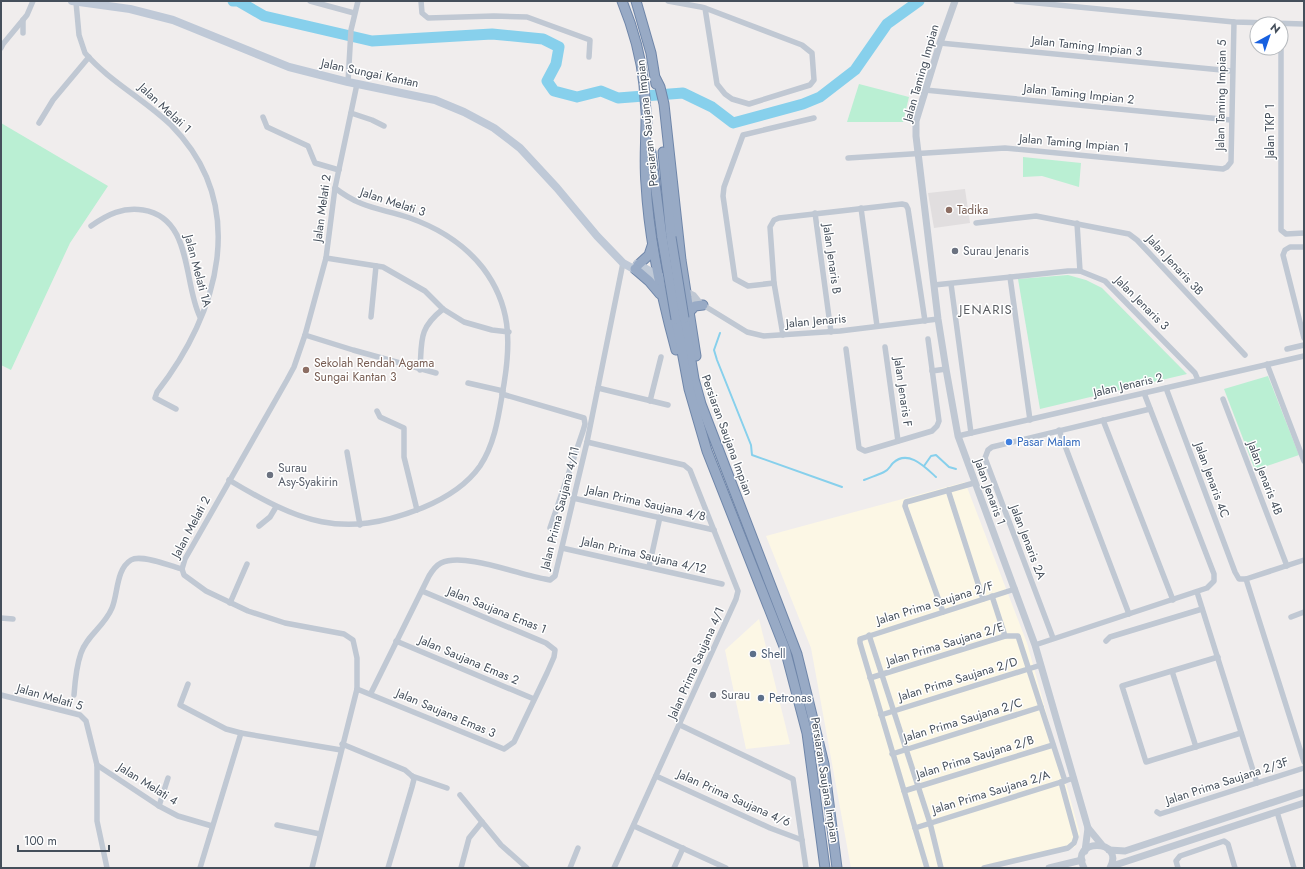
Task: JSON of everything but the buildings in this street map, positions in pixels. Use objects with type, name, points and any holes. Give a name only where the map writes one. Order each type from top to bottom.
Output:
[{"type":"highway","name":"Persiaran Saujana Impian","points":[[622,1],[630,21],[644,84],[646,119],[666,237],[683,316],[694,379],[701,404],[797,654],[824,764],[837,868]]},
{"type":"highway","name":"Persiaran Saujana Impian","points":[[636,1],[652,52],[662,105],[666,237]]},
{"type":"highway","points":[[662,105],[687,295],[683,316]]},
{"type":"highway","points":[[646,119],[646,183],[652,246],[662,297],[683,376],[689,389]]},
{"type":"highway","points":[[652,246],[650,255],[636,267],[662,297]]},
{"type":"highway","points":[[683,316],[695,306],[702,305]]},
{"type":"highway","name":"Persiaran Saujana Impian","points":[[683,316],[689,389],[707,451],[759,582],[788,662],[807,733],[825,868]]},
{"type":"main road","name":"Jalan Sungai Kantan","points":[[74,1],[130,9],[173,20],[289,67],[348,82],[435,100],[464,112],[494,128],[520,148],[614,254],[624,263],[636,267]]},
{"type":"main road","name":"Jalan Sungai Kantan","points":[[614,254],[687,295]]},
{"type":"street","points":[[1,48],[24,20],[34,1]]},
{"type":"street","name":"Jalan Melati 1","points":[[74,1],[80,44],[89,57],[150,106],[171,125],[189,146],[204,172],[213,195],[218,224],[216,272],[200,317],[184,355],[157,392],[155,398],[176,410]]},
{"type":"street","points":[[310,1],[354,13]]},
{"type":"street","points":[[348,82],[351,30],[358,1]]},
{"type":"street","points":[[421,1],[422,13],[428,18],[494,16],[534,19],[590,40],[589,57]]},
{"type":"street","points":[[668,1],[705,8],[802,45],[812,53],[814,80],[810,85],[749,104],[732,100],[717,84],[705,8]]},
{"type":"street","name":"Jalan Taming Impian","points":[[917,153],[916,121],[940,42],[955,1]]},
{"type":"street","points":[[1016,1],[1249,23]]},
{"type":"street","points":[[23,33],[24,20]]},
{"type":"street","name":"Jalan Taming Impian 5","points":[[1228,167],[1231,162],[1234,22]]},
{"type":"street","points":[[1289,24],[1304,24]]},
{"type":"street","name":"Jalan Taming Impian 3","points":[[940,42],[1232,71]]},
{"type":"street","name":"Jalan TKP 1","points":[[1281,56],[1281,230],[1286,234],[1304,233]]},
{"type":"street","points":[[39,123],[50,104],[89,57]]},
{"type":"street","name":"Jalan Melati 2","points":[[312,868],[341,747],[357,689],[356,648],[353,640],[349,636],[285,623],[248,611],[206,591],[184,575],[182,569],[185,559],[294,367],[305,335],[326,258],[335,188],[357,84]]},
{"type":"street","name":"Jalan Taming Impian 2","points":[[925,90],[1231,120]]},
{"type":"street","points":[[351,113],[384,126]]},
{"type":"street","points":[[263,117],[267,127],[308,146],[315,163],[339,170]]},
{"type":"street","points":[[774,283],[748,286],[735,279],[723,196],[724,187],[743,135],[814,118]]},
{"type":"street","name":"Jalan Taming Impian 1","points":[[848,158],[1005,148],[1223,169],[1228,167]]},
{"type":"street","name":"Jalan Jenaris 1","points":[[917,153],[938,319],[958,436],[974,483],[1035,645],[1088,828]]},
{"type":"street","name":"Jalan Melati 3","points":[[229,480],[276,507],[320,522],[360,525],[389,520],[417,510],[460,487],[480,466],[495,436],[507,364],[509,332],[499,296],[493,283],[472,255],[453,240],[415,220],[362,205],[347,198],[335,188]]},
{"type":"street","points":[[783,335],[774,283],[770,227],[774,220],[815,213],[861,208],[902,204],[906,205],[908,209],[925,321]]},
{"type":"street","points":[[861,208],[876,326]]},
{"type":"street","name":"Jalan Melati 1A","points":[[91,226],[113,213],[125,209],[149,211],[168,223],[175,230],[180,243],[185,260],[191,297],[200,317]]},
{"type":"street","name":"Jalan Jenaris B","points":[[815,213],[831,332]]},
{"type":"street","name":"Jalan Jenaris 3B","points":[[976,223],[1036,216],[1129,234],[1137,240],[1245,355]]},
{"type":"street","points":[[1077,223],[1080,271]]},
{"type":"street","points":[[1304,247],[1290,247],[1285,250],[1283,255],[1304,338]]},
{"type":"street","points":[[326,258],[383,267],[425,291],[443,309],[464,322],[492,330],[509,332]]},
{"type":"street","name":"Jalan Prima Saujana 4/11","points":[[371,693],[429,576],[438,565],[456,559],[473,561],[550,580],[555,576],[587,442],[624,263]]},
{"type":"street","points":[[371,317],[376,266]]},
{"type":"street","name":"Jalan Jenaris 3","points":[[934,286],[1080,271],[1105,281],[1195,373],[1198,380]]},
{"type":"street","points":[[1010,277],[1030,420]]},
{"type":"street","points":[[951,284],[971,433]]},
{"type":"street","name":"Jalan Jenaris","points":[[687,295],[747,332],[764,336],[831,332],[938,319]]},
{"type":"street","points":[[420,370],[424,330],[430,320],[443,309]]},
{"type":"street","points":[[305,335],[420,370],[436,373]]},
{"type":"street","points":[[846,349],[859,448],[865,450],[932,431],[937,426],[939,420],[928,339]]},
{"type":"street","points":[[1287,349],[1304,345]]},
{"type":"street","name":"Jalan Jenaris F","points":[[885,347],[898,441]]},
{"type":"street","name":"Jalan Jenaris 2","points":[[958,436],[1304,356]]},
{"type":"street","points":[[650,401],[661,357]]},
{"type":"street","points":[[1267,364],[1304,461]]},
{"type":"street","points":[[932,371],[946,369]]},
{"type":"street","points":[[468,383],[502,392],[584,418],[585,424],[583,432],[550,528]]},
{"type":"street","points":[[598,388],[668,405]]},
{"type":"street","name":"Jalan Jenaris 4C","points":[[1166,388],[1235,572],[1239,579],[1246,579]]},
{"type":"street","points":[[1035,645],[1197,592],[1211,585],[1214,581],[1214,574],[1144,393]]},
{"type":"street","name":"Jalan Jenaris 4B","points":[[1223,399],[1287,566]]},
{"type":"street","points":[[1129,614],[1059,430],[1150,409]]},
{"type":"street","points":[[377,411],[380,417],[404,428],[404,457],[417,510]]},
{"type":"street","points":[[1103,420],[1173,600]]},
{"type":"street","name":"Jalan Jenaris 2A","points":[[1053,638],[985,458],[986,453],[992,447],[1059,430]]},
{"type":"street","name":"Jalan Prima Saujana 4/1","points":[[587,442],[684,465],[690,470],[738,591],[736,599],[680,725],[614,868]]},
{"type":"street","points":[[347,452],[360,525]]},
{"type":"street","points":[[943,612],[905,506],[906,502],[974,483]]},
{"type":"street","points":[[948,490],[983,599]]},
{"type":"street","name":"Jalan Prima Saujana 4/8","points":[[574,498],[714,530]]},
{"type":"street","points":[[259,526],[270,517],[276,507]]},
{"type":"street","points":[[649,567],[660,518]]},
{"type":"street","name":"Jalan Prima Saujana 4/12","points":[[562,548],[722,584]]},
{"type":"street","points":[[74,696],[75,676],[86,642],[102,626],[112,607],[122,572],[131,560],[139,558],[182,569]]},
{"type":"street","points":[[1304,560],[1246,579],[1304,762]]},
{"type":"street","points":[[230,603],[247,564]]},
{"type":"street","name":"Jalan Prima Saujana 2/F","points":[[866,636],[1015,590]]},
{"type":"street","name":"Jalan Saujana Emas 1","points":[[422,591],[546,642],[555,650],[554,656],[534,698]]},
{"type":"street","points":[[1197,592],[1257,783]]},
{"type":"street","points":[[992,596],[1005,636]]},
{"type":"street","points":[[1106,641],[1110,637],[1202,609]]},
{"type":"street","points":[[1291,617],[1304,612]]},
{"type":"street","points":[[1,618],[13,619]]},
{"type":"street","name":"Jalan Prima Saujana 2/E","points":[[870,678],[1005,636],[1015,635],[1018,636],[1029,669]]},
{"type":"street","points":[[927,868],[860,644],[860,639],[866,636],[881,674],[930,823],[941,868]]},
{"type":"street","name":"Jalan Saujana Emas 2","points":[[396,641],[534,698]]},
{"type":"street","points":[[1218,657],[1122,686],[1146,762],[1241,733]]},
{"type":"street","name":"Jalan Prima Saujana 2/D","points":[[881,715],[1041,665]]},
{"type":"street","points":[[984,868],[1068,848],[1074,843],[1076,837],[1053,744],[1029,669]]},
{"type":"street","points":[[1172,671],[1196,747]]},
{"type":"street","points":[[188,684],[180,705],[226,729],[241,733],[341,747],[405,770],[412,776],[446,788]]},
{"type":"street","points":[[357,689],[371,693]]},
{"type":"street","name":"Jalan Saujana Emas 3","points":[[371,693],[504,749],[514,742],[534,698]]},
{"type":"street","name":"Jalan Melati 5","points":[[1,695],[80,716],[86,721],[97,765],[97,821],[106,868]]},
{"type":"street","name":"Jalan Prima Saujana 2/C","points":[[892,754],[1041,707]]},
{"type":"street","points":[[680,725],[789,776],[794,783],[806,868]]},
{"type":"street","points":[[200,868],[241,733]]},
{"type":"street","name":"Jalan Prima Saujana 2/B","points":[[904,791],[1053,744]]},
{"type":"street","name":"Jalan Melati 4","points":[[97,765],[159,806],[178,816],[212,826]]},
{"type":"street","name":"Jalan Prima Saujana 2/3F","points":[[1157,812],[1160,814],[1304,768]]},
{"type":"street","points":[[388,868],[410,794],[414,778],[412,776]]},
{"type":"street","name":"Jalan Prima Saujana 4/6","points":[[656,776],[770,828],[802,840]]},
{"type":"street","points":[[159,806],[168,778]]},
{"type":"street","name":"Jalan Prima Saujana 2/A","points":[[915,828],[1074,778]]},
{"type":"street","points":[[1088,828],[1102,845],[1109,850],[1124,851],[1304,792]]},
{"type":"street","points":[[460,795],[501,845],[527,868]]},
{"type":"street","points":[[1109,850],[1112,858],[1111,867],[1304,803]]},
{"type":"street","points":[[1277,812],[1294,868]]},
{"type":"street","points":[[461,868],[469,838],[482,822]]},
{"type":"street","points":[[277,825],[320,834]]},
{"type":"street","points":[[634,826],[726,868]]},
{"type":"street","points":[[1084,868],[1082,860],[1085,851],[1088,828]]},
{"type":"street","points":[[1178,868],[1176,861],[1180,856],[1224,841],[1228,844],[1235,868]]},
{"type":"street","points":[[1085,851],[1094,845],[1102,845]]},
{"type":"street","points":[[570,868],[578,848]]},
{"type":"street","points":[[674,868],[683,848]]},
{"type":"street","points":[[1049,868],[1082,860]]},
{"type":"street","points":[[1009,861],[1010,868]]},
{"type":"shaded area","name":"Tadika","points":[[965,189],[970,223],[934,228],[928,193]]},
{"type":"shaded area","points":[[965,482],[1027,643],[1080,834],[1075,847],[993,868],[851,868],[811,648],[766,536]]},
{"type":"shaded area","points":[[759,619],[790,744],[746,749],[725,650]]},
{"type":"green space","points":[[859,84],[909,97],[903,122],[847,122]]},
{"type":"green space","points":[[1,123],[108,186],[70,243],[11,370],[1,365]]},
{"type":"green space","points":[[1023,157],[1081,163],[1079,187],[1042,176],[1023,177]]},
{"type":"green space","points":[[1068,275],[1086,280],[1102,288],[1187,374],[1040,409],[1018,279]]},
{"type":"green space","points":[[1268,376],[1299,455],[1255,470],[1224,389]]},
{"type":"waterway","points":[[233,1],[238,1],[264,16],[372,41],[492,34],[543,39],[559,47],[556,64],[547,81],[554,91],[577,97],[601,91],[618,98],[683,93],[712,107],[733,123],[803,104],[820,97],[855,70],[887,24],[919,1]]},
{"type":"waterway","points":[[720,333],[714,350],[751,445],[752,455],[842,487]]},
{"type":"waterway","points":[[924,466],[931,456],[936,455],[949,467],[956,469]]},
{"type":"waterway","points":[[864,480],[886,471],[893,463],[904,458],[922,464],[936,477]]},
{"type":"place","name":"Tadika","points":[[949,210]]},
{"type":"place","name":"Surau Jenaris","points":[[955,251]]},
{"type":"place","name":"Sekolah Rendah Agama Sungai Kantan 3","points":[[306,370]]},
{"type":"place","name":"Pasar Malam","points":[[1009,442]]},
{"type":"place","name":"Surau Asy-Syakirin","points":[[270,475]]},
{"type":"place","name":"Shell","points":[[753,654]]},
{"type":"place","name":"Surau","points":[[713,695]]},
{"type":"place","name":"Petronas","points":[[761,698]]},
{"type":"district","name":"JENARIS","points":[[986,309]]}]
